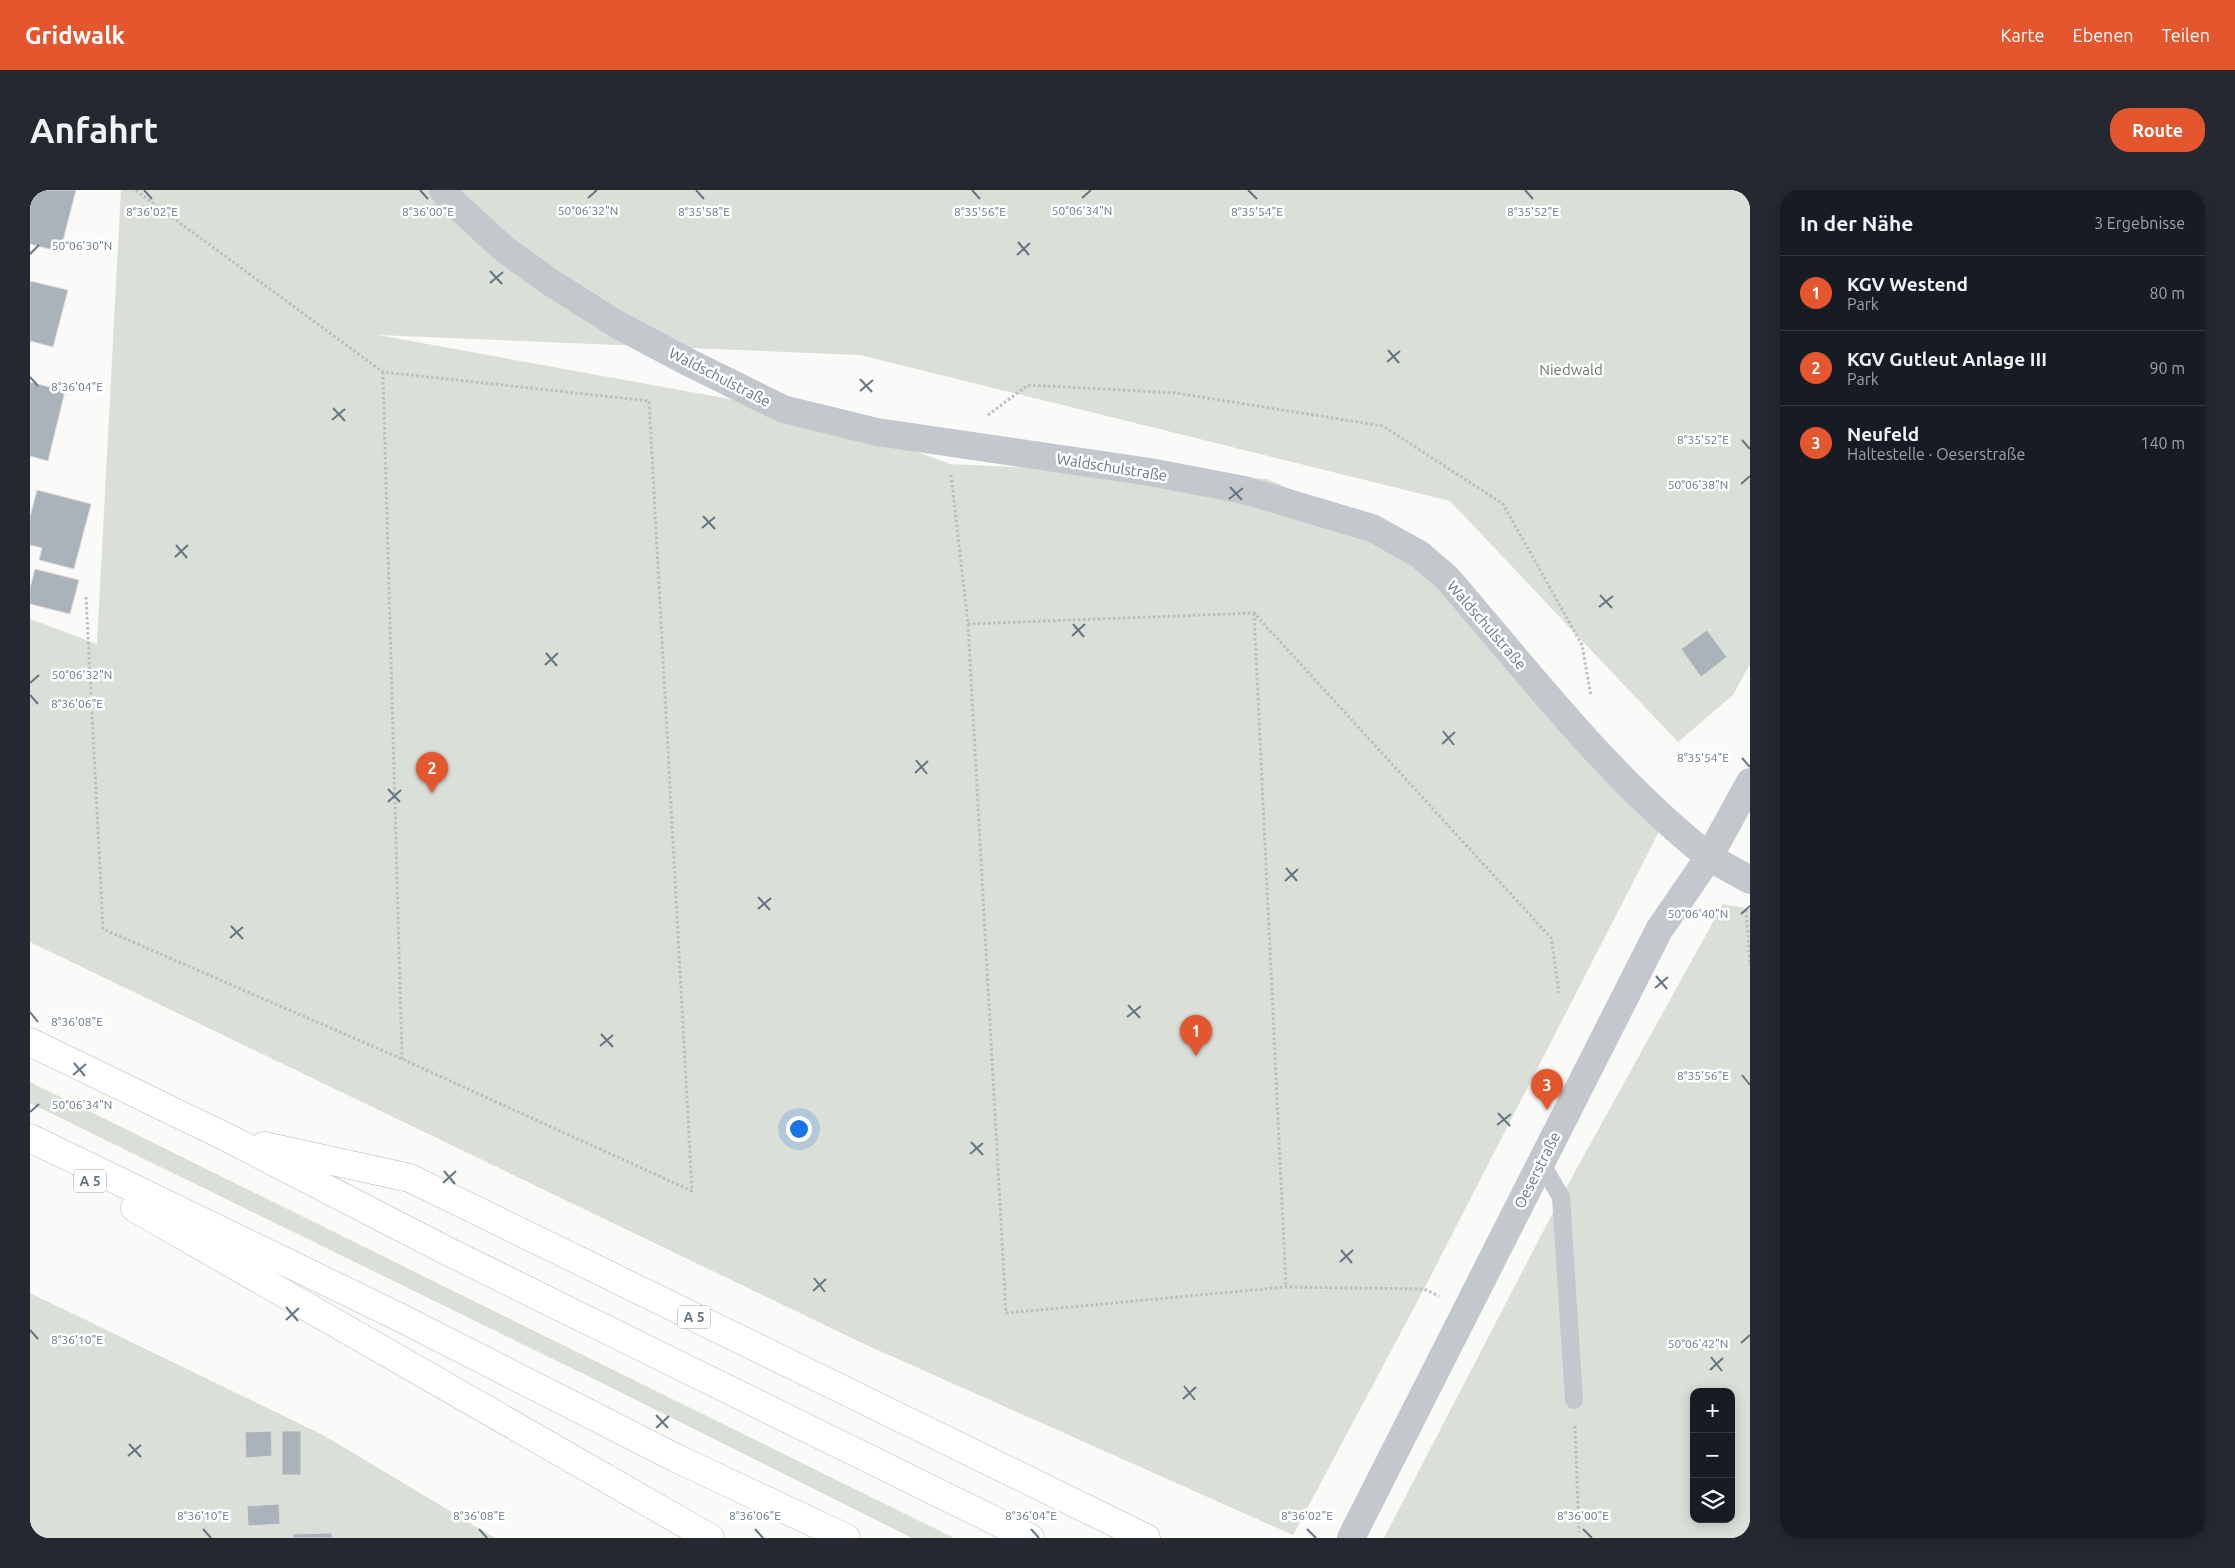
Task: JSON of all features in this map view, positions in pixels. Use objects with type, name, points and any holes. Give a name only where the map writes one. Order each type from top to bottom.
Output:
[{"type":"highway","name":"A 5","points":[[30,1042],[228,1138],[449,1252],[1030,1538]]},
{"type":"highway","name":"A 5","points":[[30,1138],[399,1317],[676,1458],[846,1538]]},
{"type":"highway","name":"A 5","points":[[228,1138],[410,1178],[1146,1538]]},
{"type":"highway","name":"A 5","points":[[30,1143],[159,1223],[710,1538]]},
{"type":"street","name":"Waldschulstraße","points":[[443,190],[453,202],[503,248],[550,282],[618,325],[784,409],[877,432],[1150,472],[1244,490],[1372,528],[1418,554],[1447,578],[1601,756],[1668,824],[1709,857],[1749,880]]},
{"type":"street","name":"Oeserstraße","points":[[1351,1538],[1659,930],[1709,857],[1750,782]]},
{"type":"lane","points":[[1541,1163],[1561,1197],[1574,1400]]},
{"type":"path","points":[[86,597],[103,929],[402,1059],[692,1191],[649,401],[383,372],[135,190]]},
{"type":"path","points":[[383,372],[402,1059]]},
{"type":"path","points":[[950,444],[950,464],[968,624],[1006,1313],[1286,1287],[1424,1289],[1466,1308]]},
{"type":"path","points":[[968,624],[1254,613],[1550,938],[1558,993]]},
{"type":"path","points":[[1254,613],[1286,1287]]},
{"type":"path","points":[[1749,880],[1746,908],[1750,966]]},
{"type":"path","points":[[1574,1400],[1579,1532]]},
{"type":"green space","name":"Niedwald","points":[[121,190],[1750,190],[1750,664],[1733,695],[1678,742],[1450,501],[860,355],[378,335],[817,415],[950,464],[1267,479],[1401,538],[1664,822],[1424,1289],[1293,1535],[862,1343],[30,942],[30,619],[97,644]]},
{"type":"green space","points":[[1723,904],[1750,909],[1750,1538],[1384,1538],[1561,1197]]},
{"type":"green space","points":[[30,1082],[954,1538],[912,1538],[604,1384],[30,1103]]},
{"type":"green space","points":[[30,1293],[323,1435],[495,1538],[30,1538]]},
{"type":"building","points":[[30,190],[76,190],[60,252],[30,244]]},
{"type":"building","points":[[30,281],[68,290],[53,347],[30,341]]},
{"type":"building","points":[[30,382],[65,391],[48,461],[30,456]]},
{"type":"building","points":[[37,490],[91,504],[74,569],[39,560],[42,548],[30,545],[30,517]]},
{"type":"building","points":[[35,569],[79,580],[70,614],[30,604],[30,588]]},
{"type":"building","points":[[1707,630],[1727,657],[1701,677],[1681,649]]},
{"type":"building","points":[[271,1431],[272,1456],[246,1458],[245,1432]]},
{"type":"building","points":[[282,1431],[301,1431],[301,1475],[282,1475]]},
{"type":"building","points":[[279,1504],[280,1524],[248,1526],[247,1506]]},
{"type":"building","points":[[332,1533],[332,1538],[293,1538],[293,1534]]},
{"type":"place","name":"KGV Gutleut Anlage III","points":[[432,793]]},
{"type":"place","name":"KGV Westend","points":[[1196,1056]]},
{"type":"place","name":"Neufeld","points":[[1547,1110]]}]
